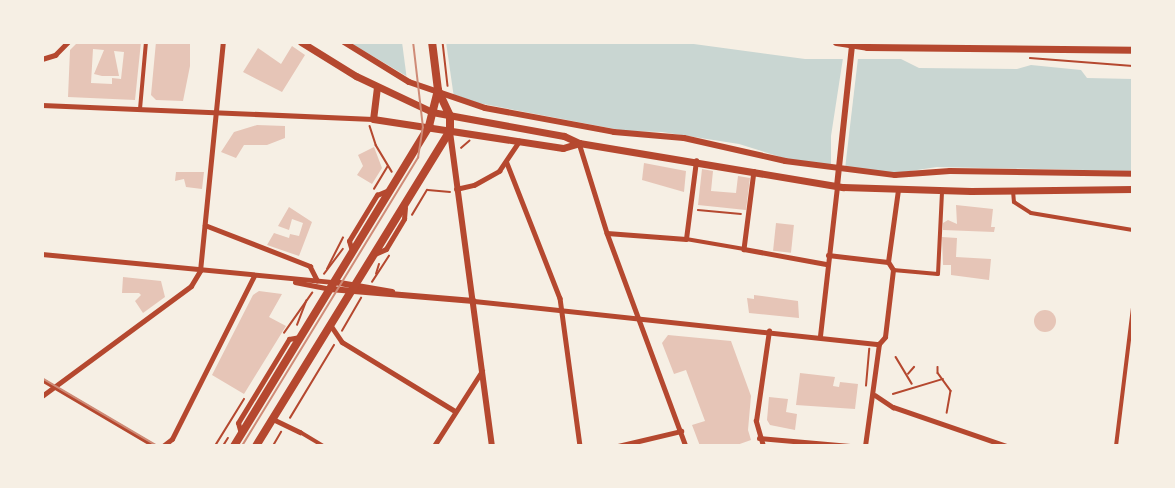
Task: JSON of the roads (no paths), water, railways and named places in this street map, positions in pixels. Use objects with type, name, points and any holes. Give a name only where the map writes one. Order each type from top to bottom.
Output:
[{"type":"main road","points":[[301,42],[377,87],[432,112],[564,136],[579,143],[696,160],[837,186],[898,190],[1133,189]]},
{"type":"main road","points":[[256,446],[332,327],[353,288],[405,208],[450,131],[450,116],[439,94],[432,42]]},
{"type":"main road","points":[[836,42],[852,45],[1008,45],[1133,50]]},
{"type":"main road","points":[[377,87],[373,119],[563,148],[579,143]]},
{"type":"main road","points":[[234,446],[429,126],[439,94]]},
{"type":"street","points":[[42,59],[55,55],[68,42]]},
{"type":"street","points":[[140,109],[146,42]]},
{"type":"street","points":[[42,396],[191,286],[200,271],[223,42]]},
{"type":"street","points":[[344,42],[410,82],[485,108],[614,132],[684,138],[785,161],[895,175],[950,171],[1133,174]]},
{"type":"street","points":[[820,336],[826,264],[852,45]]},
{"type":"street","points":[[42,105],[373,119]]},
{"type":"street","points":[[450,131],[456,191],[474,301],[492,446]]},
{"type":"street","points":[[456,191],[487,179],[507,163],[519,141]]},
{"type":"street","points":[[579,143],[608,233],[641,316],[686,446]]},
{"type":"street","points":[[689,240],[696,160]]},
{"type":"street","points":[[507,163],[562,309],[580,446]]},
{"type":"street","points":[[744,249],[754,171]]},
{"type":"street","points":[[352,251],[349,241],[377,195],[390,190]]},
{"type":"street","points":[[865,446],[869,409],[874,395],[879,344],[885,337],[893,270],[888,262],[898,190]]},
{"type":"street","points":[[893,270],[938,274],[942,190]]},
{"type":"street","points":[[1013,190],[1014,202],[1030,213],[1133,230]]},
{"type":"street","points":[[205,225],[310,266],[317,280]]},
{"type":"street","points":[[608,233],[689,240],[826,264]]},
{"type":"street","points":[[42,254],[396,293],[641,316],[879,344]]},
{"type":"street","points":[[828,255],[888,262]]},
{"type":"street","points":[[163,446],[172,439],[254,276]]},
{"type":"street","points":[[293,281],[317,280],[332,285]]},
{"type":"street","points":[[1116,446],[1133,307]]},
{"type":"street","points":[[332,327],[338,338],[455,411]]},
{"type":"street","points":[[762,446],[756,421],[769,331]]},
{"type":"street","points":[[241,434],[238,423],[289,339],[301,336]]},
{"type":"street","points":[[434,446],[483,371]]},
{"type":"street","points":[[42,380],[154,446]]},
{"type":"street","points":[[874,395],[893,407],[1008,446]]},
{"type":"street","points":[[273,419],[286,423],[323,446]]},
{"type":"street","points":[[618,446],[681,430]]},
{"type":"street","points":[[759,438],[850,446]]},
{"type":"tram line","points":[[242,446],[418,158],[423,128],[413,42]]},
{"type":"tram line","points":[[42,378],[158,446]]}]
